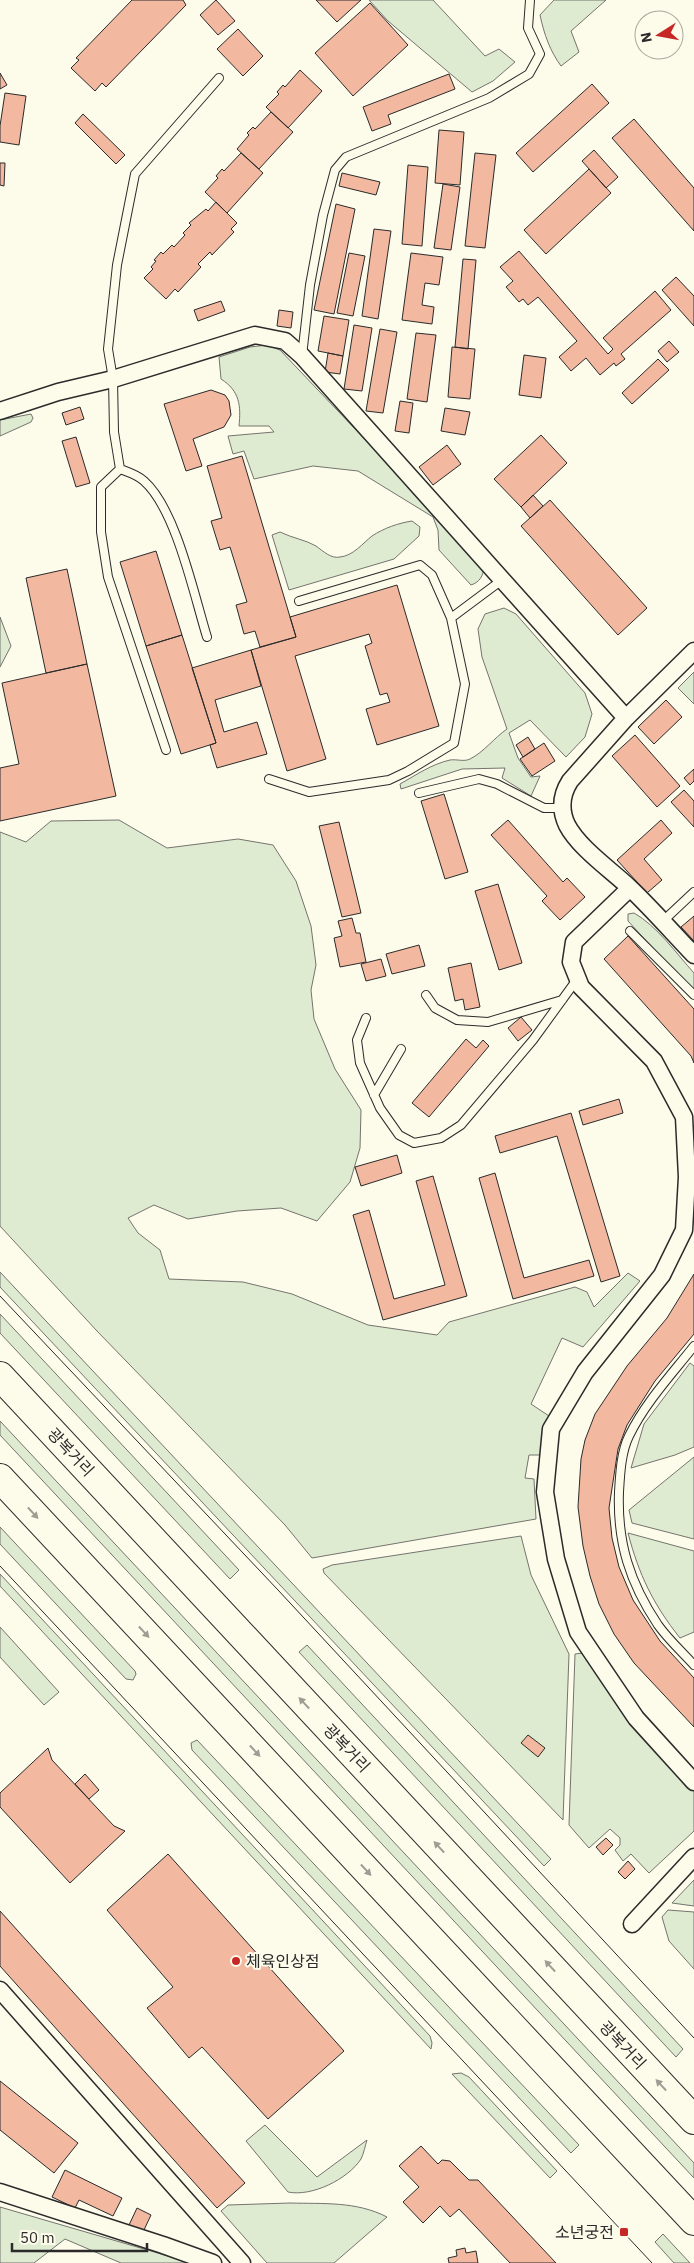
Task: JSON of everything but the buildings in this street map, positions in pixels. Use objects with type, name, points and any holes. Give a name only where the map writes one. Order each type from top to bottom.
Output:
[{"type":"highway","name":"광복거리","points":[[0,1376],[694,2120]]},
{"type":"highway","points":[[0,1478],[694,2221]]},
{"type":"street","points":[[0,411],[58,392],[113,379],[255,335],[286,341],[302,356],[626,718]]},
{"type":"street","points":[[694,651],[626,718],[565,790],[562,808],[568,825],[582,843],[630,888],[694,955]]},
{"type":"street","points":[[630,888],[574,942],[571,962],[581,987],[654,1061],[684,1117],[687,1177],[684,1230],[662,1276],[585,1372],[551,1430],[545,1492],[556,1559],[578,1632],[636,1718],[694,1782]]},
{"type":"street","points":[[632,1924],[694,1857]]},
{"type":"street","points":[[0,1990],[242,2263]]},
{"type":"street","points":[[0,2192],[213,2263]]},
{"type":"lane","points":[[302,356],[310,285],[335,170],[346,157],[489,98],[529,74],[540,54],[528,28],[530,0]]},
{"type":"lane","points":[[120,468],[114,432],[113,379],[108,349],[117,264],[135,174],[219,78]]},
{"type":"lane","points":[[120,468],[144,480],[156,495],[171,520],[207,637]]},
{"type":"lane","points":[[120,468],[101,487],[101,532],[108,577],[166,750]]},
{"type":"lane","points":[[269,779],[308,792],[389,780],[408,771],[454,743],[465,684],[451,618],[432,575],[420,565],[299,601]]},
{"type":"lane","points":[[451,618],[502,580]]},
{"type":"lane","points":[[419,793],[479,779],[497,784],[544,808],[562,808]]},
{"type":"lane","points":[[662,922],[694,892]]},
{"type":"lane","points":[[630,931],[694,995]]},
{"type":"lane","points":[[366,1018],[357,1040],[360,1063],[380,1108],[399,1135],[414,1143],[440,1138],[462,1125],[533,1040],[578,978]]},
{"type":"lane","points":[[426,995],[435,1008],[457,1020],[488,1022],[562,1000]]},
{"type":"lane","points":[[374,1095],[401,1049]]},
{"type":"lane","points":[[694,1346],[647,1405],[628,1438],[620,1475],[618,1516],[626,1566],[641,1596],[659,1626],[694,1665]]},
{"type":"green space","points":[[369,0],[433,0],[485,56],[499,49],[515,62],[493,81],[472,92],[388,21]]},
{"type":"green space","points":[[554,0],[606,0],[571,31],[579,52],[561,66],[548,42],[540,15]]},
{"type":"green space","points":[[267,345],[280,350],[394,470],[417,498],[484,567],[479,580],[471,585],[439,550],[438,530],[433,517],[358,471],[313,466],[254,479],[244,451],[233,454],[228,436],[274,432],[269,426],[239,426],[240,412],[238,400],[232,389],[221,379],[219,357],[250,347]]},
{"type":"green space","points":[[31,414],[33,418],[31,422],[0,436],[0,420]]},
{"type":"green space","points":[[412,521],[420,527],[419,536],[394,559],[289,590],[272,535],[280,532],[312,544],[330,556],[340,557],[353,552],[381,531]]},
{"type":"green space","points":[[504,608],[516,614],[585,693],[592,714],[585,737],[566,757],[530,720],[509,733],[518,758],[531,777],[540,776],[531,796],[502,778],[505,768],[462,769],[401,789],[400,784],[437,764],[450,760],[470,759],[480,753],[507,729],[482,657],[478,629],[485,614]]},
{"type":"green space","points":[[0,617],[11,646],[0,667]]},
{"type":"green space","points":[[694,672],[694,704],[678,688]]},
{"type":"green space","points":[[119,820],[167,848],[238,839],[273,845],[296,881],[311,926],[316,965],[311,990],[314,1019],[335,1069],[361,1110],[360,1148],[350,1182],[317,1221],[281,1208],[237,1211],[188,1219],[154,1205],[128,1218],[138,1233],[160,1250],[169,1279],[243,1282],[292,1294],[368,1325],[437,1335],[449,1322],[575,1287],[587,1292],[594,1307],[628,1273],[640,1281],[583,1347],[562,1338],[531,1404],[549,1416],[541,1455],[529,1455],[525,1478],[534,1479],[536,1519],[312,1558],[285,1525],[97,1331],[0,1226],[0,832],[26,842],[51,821]]},
{"type":"green space","points":[[634,913],[658,932],[694,973],[694,992],[628,921],[628,914]]},
{"type":"green space","points":[[0,1272],[551,1859],[544,1866],[0,1287]]},
{"type":"green space","points":[[0,1314],[239,1570],[230,1579],[0,1333]]},
{"type":"green space","points":[[690,1363],[694,1366],[694,1447],[675,1455],[631,1468],[644,1424]]},
{"type":"green space","points":[[0,1421],[694,2163],[694,2178],[0,1435]]},
{"type":"green space","points":[[694,1457],[694,1539],[632,1523],[629,1510]]},
{"type":"green space","points":[[0,1527],[135,1671],[136,1674],[133,1680],[126,1679],[0,1544]]},
{"type":"green space","points":[[628,1533],[694,1551],[694,1632],[680,1638],[662,1613],[642,1576]]},
{"type":"green space","points":[[521,1536],[531,1575],[569,1654],[563,1820],[324,1573],[323,1569],[332,1565]]},
{"type":"green space","points":[[0,1574],[430,2036],[431,2049],[0,1586]]},
{"type":"green space","points":[[0,1627],[59,1692],[44,1705],[0,1657]]},
{"type":"green space","points":[[307,1645],[683,2049],[676,2057],[299,1652]]},
{"type":"green space","points":[[583,1653],[628,1722],[694,1791],[694,1831],[649,1873],[631,1854],[623,1861],[615,1850],[620,1845],[620,1838],[610,1829],[589,1848],[569,1825],[575,1654]]},
{"type":"green space","points":[[197,1740],[579,2145],[571,2153],[192,1750],[191,1743]]},
{"type":"green space","points":[[694,1880],[694,1906],[672,1903]]},
{"type":"green space","points":[[668,1910],[694,1912],[694,1969],[669,1941],[662,1917]]},
{"type":"green space","points":[[461,2073],[469,2077],[557,2171],[550,2178],[452,2074]]},
{"type":"green space","points":[[265,2125],[317,2177],[367,2140],[361,2159],[339,2180],[308,2192],[288,2192],[246,2141]]},
{"type":"green space","points":[[290,2203],[351,2206],[363,2208],[387,2217],[334,2263],[267,2263],[221,2211],[228,2205]]},
{"type":"green space","points":[[0,2207],[192,2263],[121,2263],[65,2239],[34,2263],[0,2263]]},
{"type":"green space","points":[[663,2234],[690,2263],[674,2263],[655,2242]]},
{"type":"tram line","points":[[0,1296],[278,1590],[694,2038]]},
{"type":"tram line","points":[[0,1566],[652,2263]]},
{"type":"place","name":"체육인상점","points":[[236,1961]]},
{"type":"place","name":"소년궁전","points":[[624,2232]]}]
